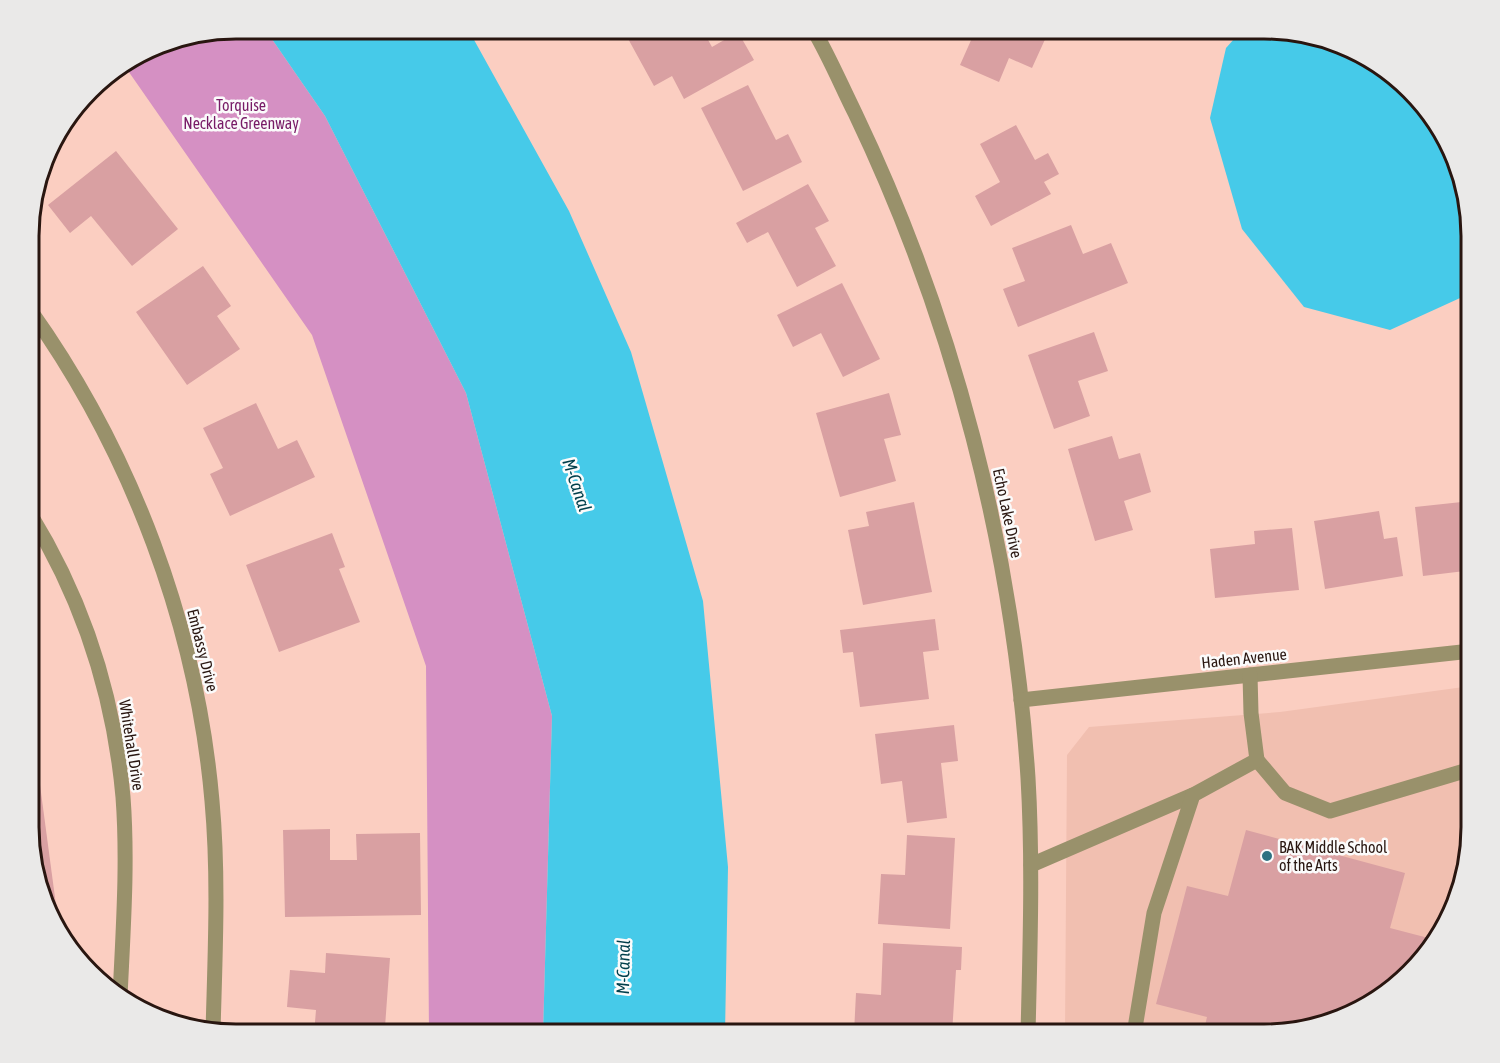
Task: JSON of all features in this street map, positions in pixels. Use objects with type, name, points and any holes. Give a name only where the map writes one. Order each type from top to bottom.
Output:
[{"type":"street","name":"Echo Lake Drive","points":[[823,39],[878,162],[919,265],[954,370],[983,477],[1005,586],[1021,700],[1028,778],[1031,865],[1028,1024]]},
{"type":"street","name":"Embassy Drive","points":[[39,322],[92,407],[128,482],[159,559],[183,638],[201,718],[212,800],[216,883],[213,1022]]},
{"type":"street","name":"Whitehall Drive","points":[[39,528],[75,600],[92,646],[113,725],[123,798],[125,896],[121,986]]},
{"type":"street","name":"Haden Avenue","points":[[1021,700],[1461,652]]},
{"type":"street","points":[[1250,675],[1257,760],[1285,793],[1330,811],[1461,772]]},
{"type":"street","points":[[1031,865],[1192,795],[1257,760]]},
{"type":"street","points":[[1136,1024],[1154,913],[1192,795]]},
{"type":"shaded area","name":"BAK Middle School of the Arts","points":[[1461,687],[1461,840],[1459,853],[1446,902],[1435,925],[1420,947],[1403,966],[1373,991],[1351,1004],[1315,1017],[1264,1024],[1065,1024],[1067,755],[1089,727],[1280,712]]},
{"type":"green space","name":"Torquise Necklace Greenway","points":[[272,39],[325,116],[466,393],[552,716],[543,1024],[429,1024],[426,666],[312,335],[128,71],[137,65],[173,49],[210,41]]},
{"type":"water","name":"M-Canal","points":[[272,39],[474,39],[569,211],[631,352],[703,601],[728,867],[725,1024],[543,1024],[552,716],[466,393],[325,116]]},
{"type":"water","points":[[1234,39],[1277,39],[1327,49],[1362,65],[1384,80],[1412,106],[1435,138],[1454,185],[1461,223],[1461,298],[1390,330],[1304,307],[1242,229],[1210,118],[1226,48]]},
{"type":"building","points":[[628,39],[708,39],[712,47],[726,39],[742,39],[754,60],[684,99],[672,76],[654,86]]},
{"type":"building","points":[[972,39],[1045,39],[1032,68],[1009,58],[999,82],[960,65]]},
{"type":"building","points":[[748,85],[776,140],[788,134],[802,162],[743,191],[701,108]]},
{"type":"building","points":[[1016,125],[1035,160],[1048,153],[1059,174],[1044,182],[1051,194],[991,226],[975,196],[1000,182],[980,144]]},
{"type":"building","points":[[116,151],[178,229],[132,266],[91,216],[70,233],[48,205]]},
{"type":"building","points":[[808,184],[829,221],[815,228],[836,266],[797,287],[768,232],[747,243],[736,223]]},
{"type":"building","points":[[1071,225],[1083,254],[1111,243],[1128,283],[1018,327],[1003,289],[1025,281],[1012,248]]},
{"type":"building","points":[[203,266],[231,306],[217,316],[240,349],[187,385],[136,312]]},
{"type":"building","points":[[842,283],[880,359],[843,377],[821,333],[793,347],[777,315]]},
{"type":"building","points":[[1094,332],[1108,371],[1078,381],[1090,416],[1054,429],[1028,355]]},
{"type":"building","points":[[889,393],[901,435],[884,439],[896,481],[840,497],[816,413]]},
{"type":"building","points":[[256,403],[278,449],[297,440],[315,477],[230,516],[210,474],[223,468],[203,428]]},
{"type":"building","points":[[1112,436],[1119,459],[1140,453],[1151,492],[1124,501],[1133,530],[1095,541],[1068,449]]},
{"type":"building","points":[[914,502],[932,592],[863,605],[848,530],[869,526],[866,512]]},
{"type":"building","points":[[1461,502],[1461,571],[1423,576],[1415,507]]},
{"type":"building","points":[[1379,511],[1384,539],[1397,537],[1403,576],[1325,589],[1314,521]]},
{"type":"building","points":[[1292,528],[1299,590],[1215,598],[1210,549],[1255,544],[1254,531]]},
{"type":"building","points":[[332,533],[345,567],[339,569],[360,622],[279,652],[246,565]]},
{"type":"building","points":[[935,619],[939,650],[923,652],[929,699],[860,707],[853,652],[843,653],[840,630]]},
{"type":"building","points":[[954,725],[958,761],[941,763],[947,818],[907,823],[902,781],[881,784],[875,734]]},
{"type":"building","points":[[39,778],[56,908],[46,878],[39,840]]},
{"type":"building","points":[[330,829],[330,860],[357,860],[356,834],[420,833],[421,915],[285,917],[283,830]]},
{"type":"building","points":[[1246,830],[1405,873],[1390,928],[1426,938],[1403,966],[1384,983],[1351,1004],[1327,1014],[1290,1022],[1205,1024],[1207,1017],[1156,1004],[1187,886],[1228,896]]},
{"type":"building","points":[[907,835],[955,838],[950,929],[878,924],[881,874],[905,875]]},
{"type":"building","points":[[883,943],[962,947],[961,970],[956,970],[953,1024],[854,1024],[856,993],[881,995]]},
{"type":"building","points":[[326,953],[390,958],[385,1024],[315,1024],[316,1010],[287,1007],[290,970],[325,973]]},
{"type":"place","name":"BAK Middle School of the Arts","points":[[1267,856]]}]
